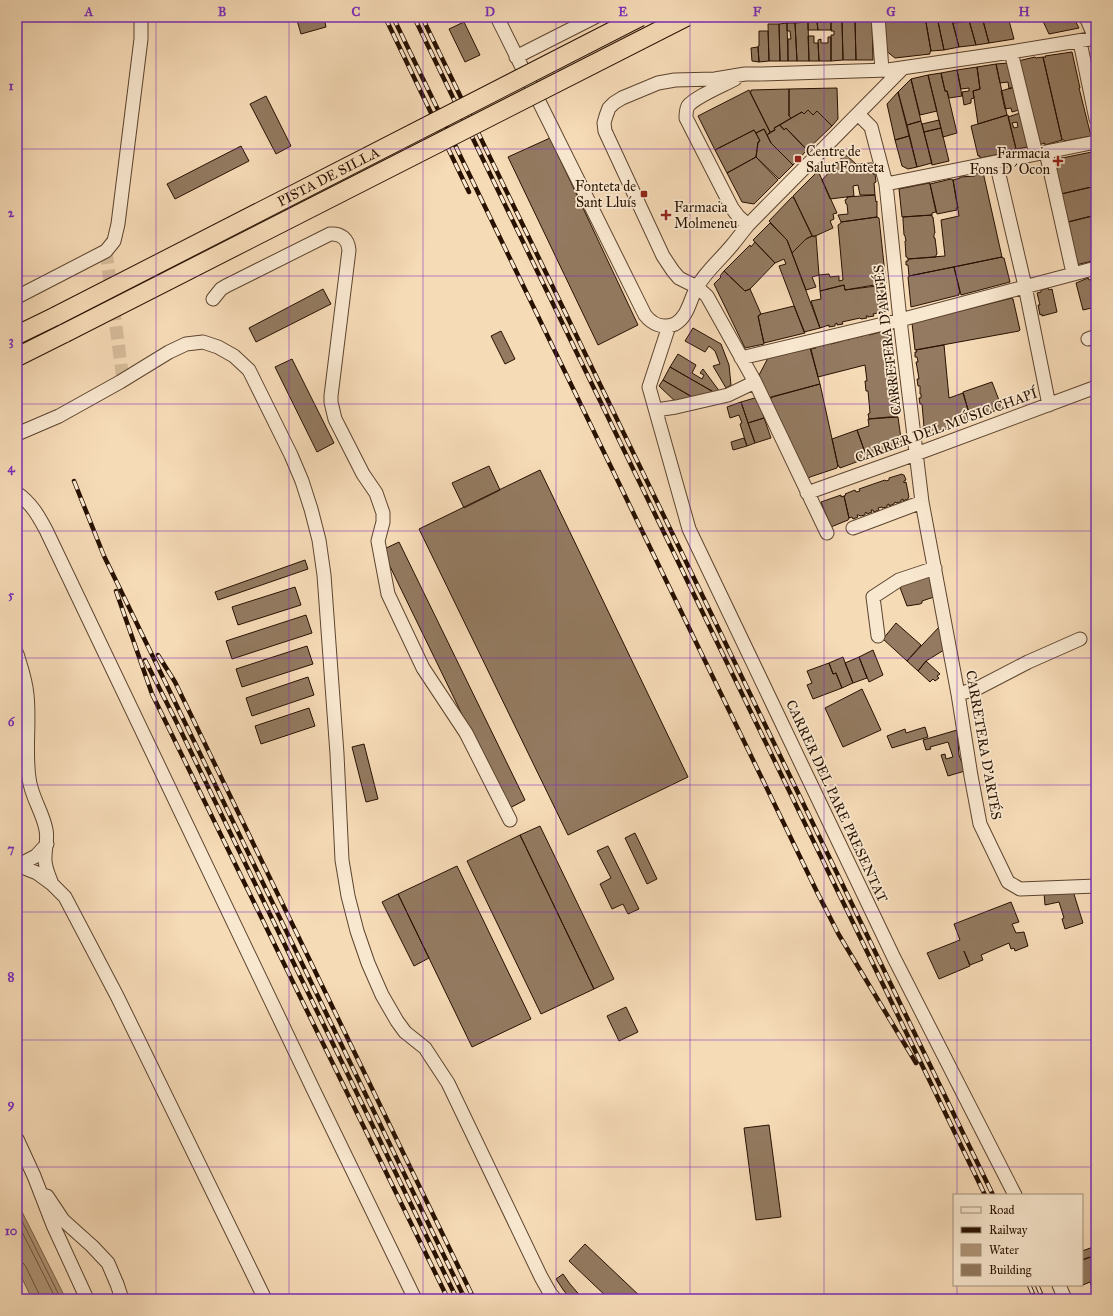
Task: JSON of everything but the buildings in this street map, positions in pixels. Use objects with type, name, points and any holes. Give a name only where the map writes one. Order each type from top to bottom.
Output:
[{"type":"highway","name":"PISTA DE SILLA","points":[[17,335],[640,17]]},
{"type":"highway","points":[[17,357],[686,17]]},
{"type":"highway","points":[[17,330],[56,316]]},
{"type":"street","points":[[17,297],[106,251],[114,241],[118,224],[141,39],[141,17]]},
{"type":"street","points":[[497,17],[645,315],[648,319],[658,325],[669,326],[675,324],[684,315],[696,287],[748,225],[903,68]]},
{"type":"street","points":[[516,57],[595,17]]},
{"type":"street","points":[[878,17],[882,70]]},
{"type":"street","points":[[827,533],[755,382],[707,296],[696,287],[679,278],[663,256],[605,131],[604,123],[609,108],[622,98],[658,83],[675,80],[724,78],[745,74],[882,70],[1080,42],[1096,38],[1086,17]]},
{"type":"street","points":[[1080,42],[1096,119]]},
{"type":"street","points":[[1011,52],[1041,153],[1073,273]]},
{"type":"street","points":[[745,74],[694,101],[688,106],[686,118],[732,208],[748,225]]},
{"type":"street","name":"CARRETERA D'ARTÉS","points":[[858,114],[871,127],[886,184],[900,320],[922,502],[958,694],[970,776],[980,824],[1008,882],[1020,890],[1096,886]]},
{"type":"street","points":[[886,184],[1096,142]]},
{"type":"street","points":[[996,162],[1049,404]]},
{"type":"street","points":[[213,299],[221,289],[226,286],[330,234],[341,235],[346,239],[349,250],[331,396],[332,411],[363,474],[376,493],[383,513],[383,522],[378,541],[388,594],[423,668],[466,733],[510,820]]},
{"type":"street","points":[[741,358],[900,320],[1096,268]]},
{"type":"street","name":"CARRER DEL PARE PRESENTAT","points":[[669,326],[649,387],[689,529],[894,958],[1014,1194]]},
{"type":"street","points":[[17,434],[66,412],[169,352],[186,344],[203,342],[218,347],[234,356],[248,370],[291,455],[307,495],[320,540],[324,575],[335,730],[342,860],[348,896],[357,932],[368,963],[382,995],[405,1032],[425,1048],[448,1083],[541,1277],[550,1294],[555,1299]]},
{"type":"street","points":[[656,410],[728,395],[755,382]]},
{"type":"street","name":"CARRER DEL MÚSIC CHAPÍ","points":[[808,493],[1096,387]]},
{"type":"street","points":[[17,493],[35,510],[46,530],[415,1299]]},
{"type":"street","points":[[853,528],[922,502]]},
{"type":"street","points":[[878,636],[873,597],[899,580],[934,568]]},
{"type":"street","points":[[958,694],[976,689],[1028,662],[1080,639]]},
{"type":"street","points":[[17,654],[27,693],[27,761],[29,780],[34,799],[43,816],[47,844],[45,859],[52,884]]},
{"type":"street","points":[[18,865],[36,856],[47,844]]},
{"type":"street","points":[[18,865],[37,873],[52,884],[64,897],[117,996],[265,1299]]},
{"type":"street","points":[[17,1140],[34,1176],[53,1226],[87,1299]]},
{"type":"street","points":[[34,1176],[63,1220],[92,1246],[108,1263],[118,1284],[122,1299]]},
{"type":"street","points":[[1059,1286],[1065,1299]]},
{"type":"water","points":[[17,1202],[66,1299],[32,1299],[17,1268]]},
{"type":"tunnel","points":[[106,251],[123,380]]},
{"type":"railway","points":[[385,17],[469,192]]},
{"type":"railway","points":[[393,17],[818,894],[839,935],[916,1063]]},
{"type":"railway","points":[[414,17],[985,1194]]},
{"type":"railway","points":[[422,17],[993,1194]]},
{"type":"railway","points":[[74,481],[104,556],[465,1299]]},
{"type":"railway","points":[[116,591],[152,694],[448,1299]]},
{"type":"railway","points":[[158,655],[175,682],[474,1299]]},
{"type":"railway","points":[[145,660],[457,1299]]},
{"type":"railway","points":[[1029,1286],[1035,1299]]},
{"type":"railway","points":[[1037,1286],[1043,1299]]},
{"type":"place","name":"Centre de Salut Fonteta","points":[[798,159]]},
{"type":"place","name":"Farmacia Fons D´Ocon","points":[[1058,161]]},
{"type":"place","name":"Fonteta de Sant Lluís","points":[[644,194]]},
{"type":"place","name":"Farmacia Molmeneu","points":[[666,215]]}]
